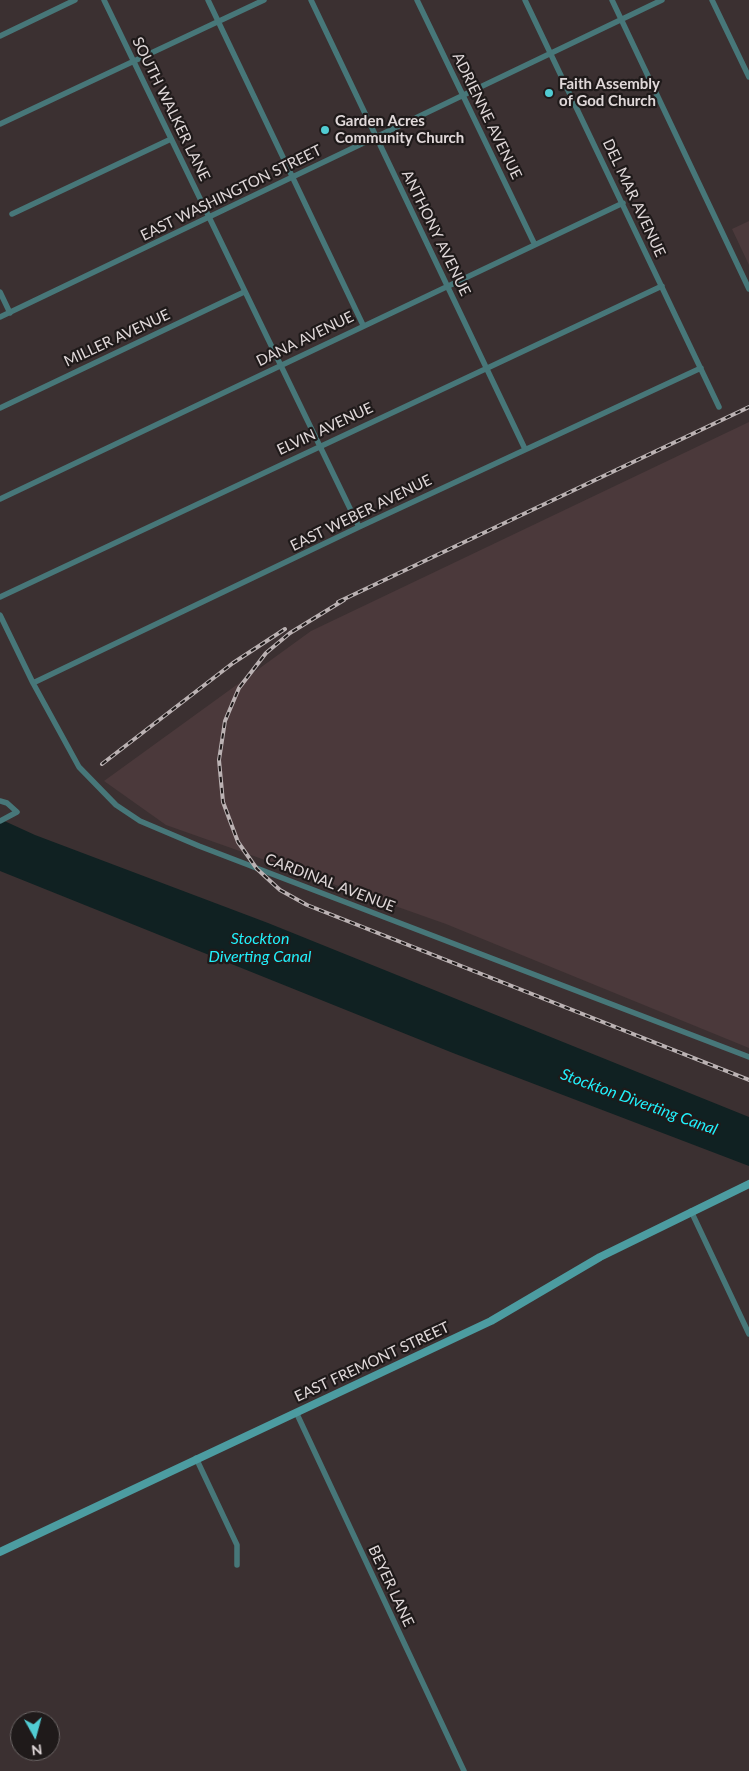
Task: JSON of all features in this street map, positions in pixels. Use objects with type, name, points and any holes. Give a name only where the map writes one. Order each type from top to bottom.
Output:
[{"type":"main road","name":"EAST FREMONT STREET","points":[[0,1552],[196,1458],[491,1321],[600,1257],[749,1184]]},
{"type":"street","points":[[0,36],[75,0]]},
{"type":"street","name":"SOUTH WALKER LANE","points":[[104,0],[359,527]]},
{"type":"street","points":[[208,0],[363,324]]},
{"type":"street","points":[[0,124],[264,0]]},
{"type":"street","name":"ANTHONY AVENUE","points":[[311,0],[525,449]]},
{"type":"street","name":"ADRIENNE AVENUE","points":[[417,0],[534,244]]},
{"type":"street","name":"DEL MAR AVENUE","points":[[526,0],[720,407]]},
{"type":"street","points":[[612,0],[749,289]]},
{"type":"street","name":"EAST WASHINGTON STREET","points":[[0,317],[662,0]]},
{"type":"street","points":[[712,0],[749,77]]},
{"type":"street","points":[[12,214],[171,140]]},
{"type":"street","name":"DANA AVENUE","points":[[0,499],[363,324],[622,203]]},
{"type":"street","name":"ELVIN AVENUE","points":[[0,597],[319,445],[662,286]]},
{"type":"street","points":[[0,292],[10,313]]},
{"type":"street","name":"MILLER AVENUE","points":[[0,408],[244,292]]},
{"type":"street","name":"EAST WEBER AVENUE","points":[[33,683],[359,527],[701,368]]},
{"type":"street","name":"CARDINAL AVENUE","points":[[0,615],[64,743],[86,776],[116,805],[140,821],[199,846],[749,1057]]},
{"type":"street","points":[[0,801],[7,803],[17,812],[3,820]]},
{"type":"street","points":[[691,1211],[749,1334]]},
{"type":"street","name":"BEYER LANE","points":[[296,1412],[464,1771]]},
{"type":"street","points":[[196,1458],[237,1545],[237,1565]]},
{"type":"shaded area","points":[[749,221],[749,265],[732,229]]},
{"type":"shaded area","points":[[749,422],[749,1048],[446,924],[166,825],[104,781],[311,631]]},
{"type":"water","name":"Stockton Diverting Canal","points":[[0,819],[35,835],[268,923],[749,1117],[749,1166],[453,1053],[0,871]]},
{"type":"railway","points":[[338,602],[749,407]]},
{"type":"railway","points":[[344,600],[290,633],[266,653],[239,688],[225,721],[219,760],[223,802],[238,842],[257,869],[280,890],[307,905],[749,1080]]},
{"type":"railway","points":[[102,764],[233,663],[285,629]]},
{"type":"place","name":"Faith Assembly of God Church","points":[[549,93]]},
{"type":"place","name":"Garden Acres Community Church","points":[[325,130]]}]
